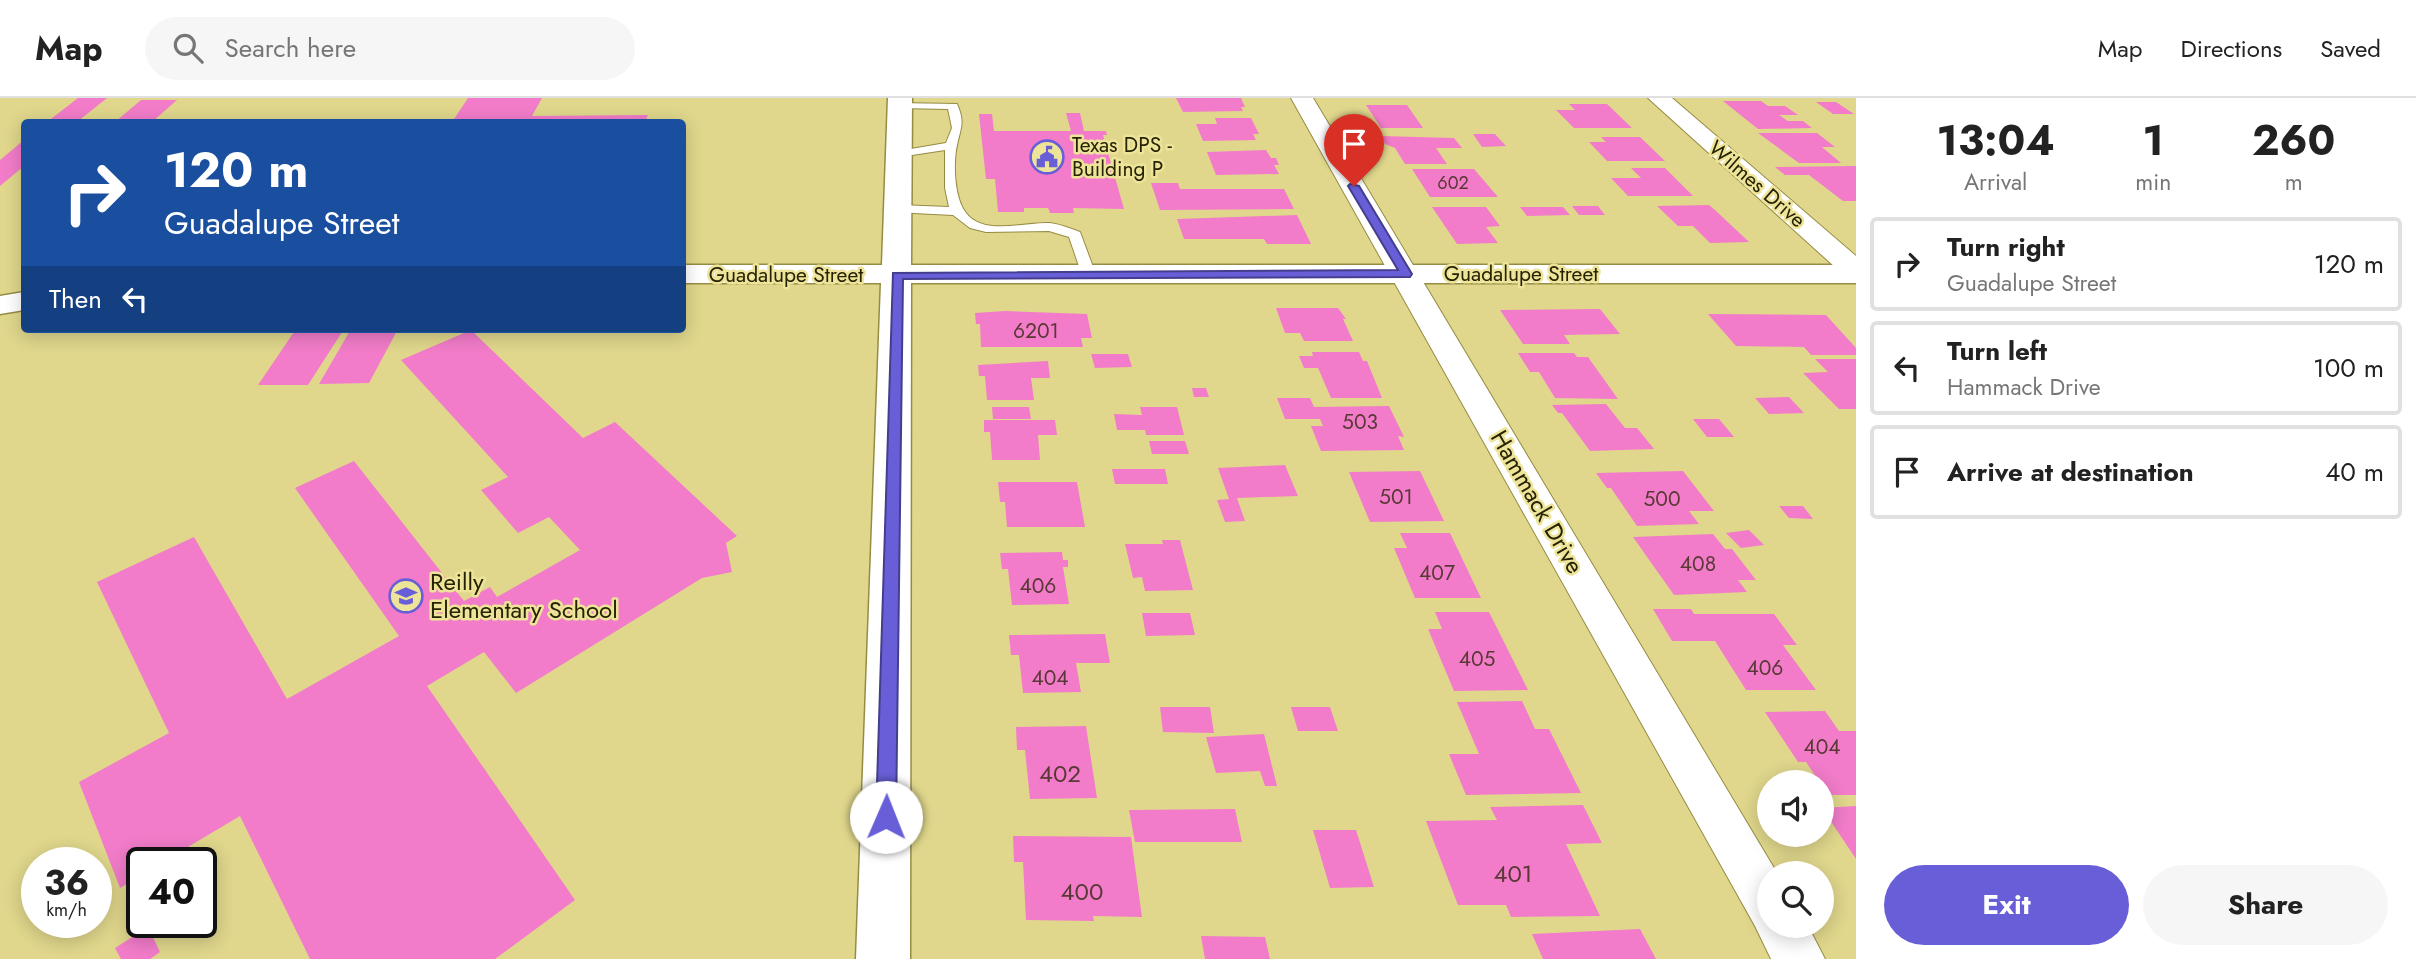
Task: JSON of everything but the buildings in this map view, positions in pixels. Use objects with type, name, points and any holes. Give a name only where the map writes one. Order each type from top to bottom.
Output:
[{"type":"street","name":"Hammack Drive","points":[[1302,98],[1757,886]]},
{"type":"street","name":"Wilmes Drive","points":[[1659,98],[1856,272]]},
{"type":"street","points":[[883,959],[900,102]]},
{"type":"street","name":"Guadalupe Street","points":[[686,274],[897,276],[1856,272]]},
{"type":"street","points":[[0,305],[21,302]]},
{"type":"street","points":[[1787,938],[1799,959]]},
{"type":"lane","points":[[900,102],[953,106],[958,128],[951,146],[957,211]]},
{"type":"lane","points":[[899,154],[951,146]]},
{"type":"lane","points":[[898,209],[957,211],[969,222],[988,229],[1051,226],[1075,235],[1089,275]]},
{"type":"place","name":"Texas DPS - Building P","points":[[1047,157]]},
{"type":"place","name":"Reilly Elementary School","points":[[406,596]]},
{"type":"route","points":[[886,817],[897,276],[1406,274],[1354,186]]}]
